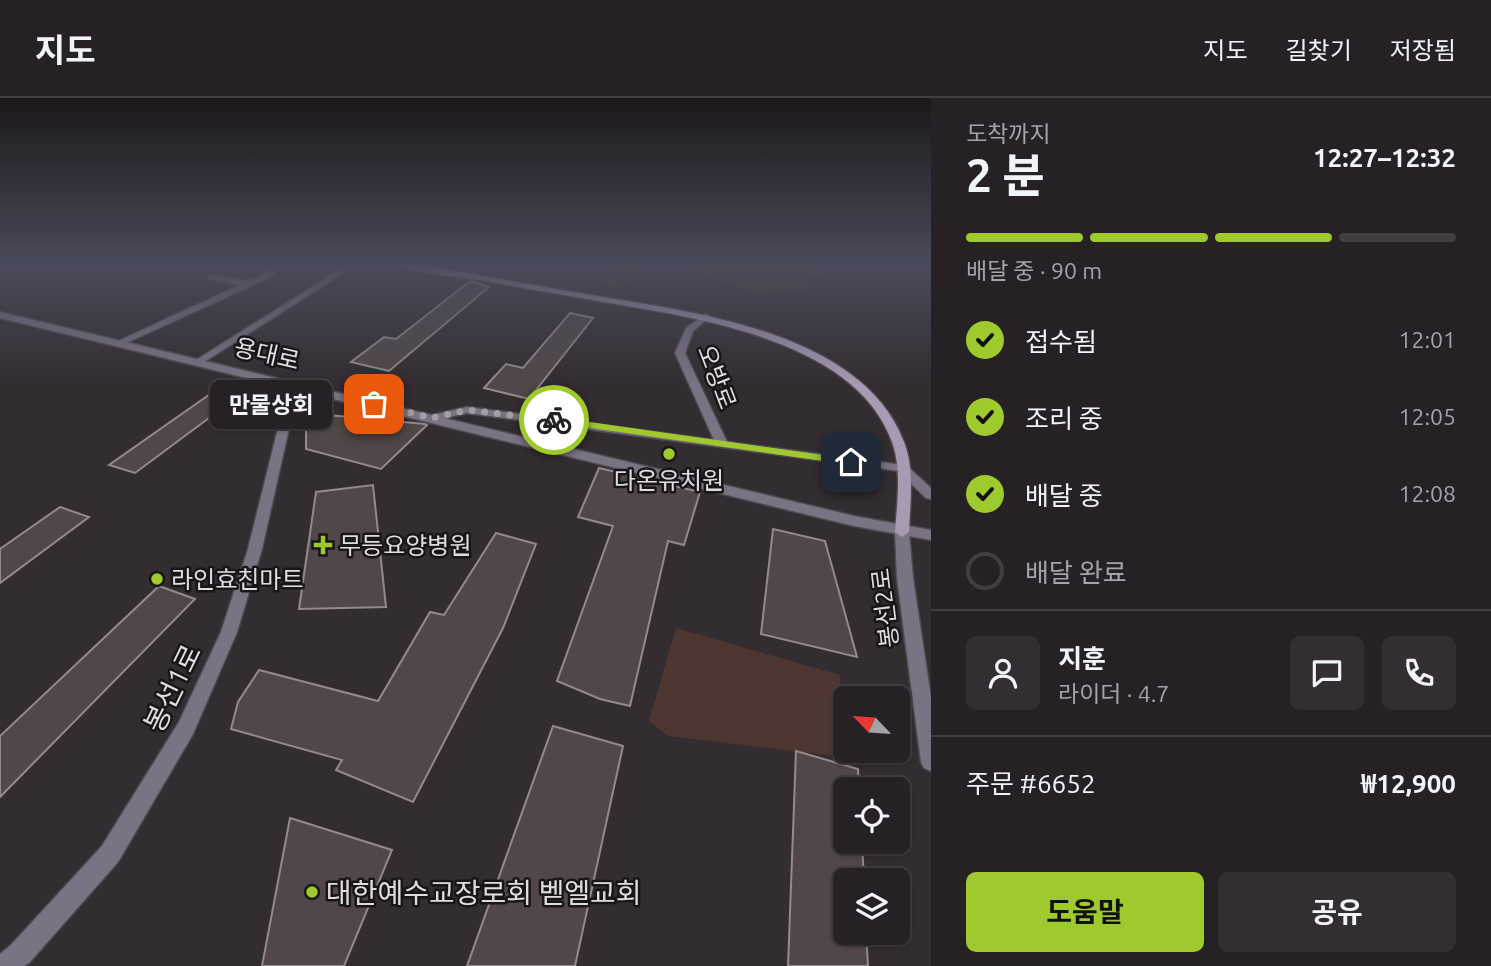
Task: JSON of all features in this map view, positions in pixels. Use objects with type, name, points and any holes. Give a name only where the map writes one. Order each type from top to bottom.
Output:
[{"type":"main road","name":"오방로","points":[[628,304],[705,317],[753,330],[792,345],[850,380],[892,428],[898,443],[903,469],[902,532]]},
{"type":"street","points":[[119,343],[206,304]]},
{"type":"street","points":[[198,362],[291,304]]},
{"type":"street","name":"용대로","points":[[0,315],[902,532],[931,535]]},
{"type":"street","name":"오방로","points":[[705,317],[689,330],[680,353],[722,444],[903,469]]},
{"type":"street","name":"봉선1로","points":[[5,966],[20,954],[110,854],[186,728],[229,632],[258,537],[295,384]]},
{"type":"street","points":[[432,418],[467,410],[722,444]]},
{"type":"street","points":[[903,469],[931,495]]},
{"type":"street","name":"봉선2로","points":[[902,532],[905,578],[931,762]]},
{"type":"shaded area","points":[[676,628],[840,675],[840,686],[833,686],[833,756],[668,736],[649,721]]},
{"type":"building","points":[[441,304],[469,304],[389,371],[351,362],[384,337],[396,339]]},
{"type":"building","points":[[570,313],[593,318],[529,399],[484,388],[506,364],[523,368]]},
{"type":"building","points":[[213,392],[236,398],[135,473],[109,465]]},
{"type":"building","points":[[306,413],[427,425],[381,469],[306,449]]},
{"type":"building","points":[[599,468],[700,492],[684,545],[668,541],[630,706],[600,699],[557,681],[613,526],[578,517]]},
{"type":"building","points":[[373,485],[386,607],[299,609],[316,492]]},
{"type":"building","points":[[60,507],[89,517],[0,583],[0,549]]},
{"type":"building","points":[[773,529],[825,541],[857,657],[761,634]]},
{"type":"building","points":[[496,533],[536,544],[503,628],[413,802],[336,770],[342,760],[231,729],[238,702],[259,670],[378,701],[430,612],[444,615]]},
{"type":"building","points":[[159,586],[195,599],[0,797],[0,736]]},
{"type":"building","points":[[553,726],[623,746],[575,966],[467,966]]},
{"type":"building","points":[[796,751],[858,769],[858,777],[833,777],[833,854],[863,854],[863,868],[833,868],[833,945],[867,945],[868,966],[788,966]]},
{"type":"building","points":[[290,818],[392,850],[344,966],[262,966]]},
{"type":"way so far","points":[[374,404],[432,418],[467,410],[554,420]]},
{"type":"place","name":"만물상회","points":[[374,404]]},
{"type":"place","name":"다온유치원","points":[[669,454]]},
{"type":"place","name":"무등요양병원","points":[[323,545]]},
{"type":"place","name":"라인효친마트","points":[[157,579]]},
{"type":"place","name":"대한예수교장로회 벧엘교회","points":[[312,892]]},
{"type":"route","points":[[554,420],[851,462]]}]
